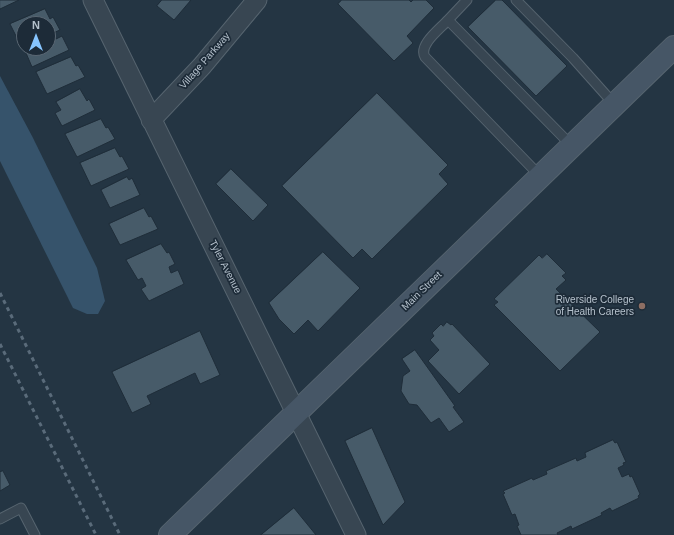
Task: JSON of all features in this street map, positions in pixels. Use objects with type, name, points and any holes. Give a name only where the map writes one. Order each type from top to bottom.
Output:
[{"type":"main road","name":"Main Street","points":[[170,535],[571,145],[674,47]]},
{"type":"street","name":"Tyler Avenue","points":[[93,0],[151,120],[298,412],[356,535]]},
{"type":"street","name":"Village Parkway","points":[[151,120],[202,66],[257,0]]},
{"type":"lane","points":[[467,0],[424,47],[423,53],[425,57],[540,176]]},
{"type":"lane","points":[[516,0],[573,58],[614,104]]},
{"type":"lane","points":[[448,20],[571,145]]},
{"type":"lane","points":[[0,519],[21,508],[35,535]]},
{"type":"water","points":[[0,76],[32,136],[97,268],[105,301],[98,314],[87,314],[73,308],[0,161]]},
{"type":"building","points":[[0,0],[19,0],[0,9]]},
{"type":"building","points":[[162,0],[191,0],[174,20],[157,6]]},
{"type":"building","points":[[342,0],[409,0],[411,2],[413,0],[426,0],[434,8],[407,36],[413,43],[394,61],[338,4]]},
{"type":"building","points":[[496,0],[502,0],[567,66],[536,96],[468,27]]},
{"type":"building","points":[[45,9],[48,16],[29,16]]},
{"type":"building","points":[[16,21],[16,36],[10,24]]},
{"type":"building","points":[[56,23],[60,30],[56,32]]},
{"type":"building","points":[[62,36],[69,50],[56,56],[56,39]]},
{"type":"building","points":[[27,56],[56,56],[32,67]]},
{"type":"building","points":[[71,57],[85,77],[47,94],[36,72]]},
{"type":"building","points":[[80,89],[87,101],[89,99],[95,110],[62,126],[55,113],[61,110],[56,102]]},
{"type":"building","points":[[377,93],[448,165],[439,174],[448,184],[372,259],[362,249],[353,258],[282,186]]},
{"type":"building","points":[[101,119],[115,139],[77,157],[65,134]]},
{"type":"building","points":[[115,148],[120,157],[122,156],[129,169],[91,186],[80,163]]},
{"type":"building","points":[[231,169],[268,205],[253,221],[216,184]]},
{"type":"building","points":[[127,177],[129,180],[132,178],[140,195],[110,208],[101,190]]},
{"type":"building","points":[[144,208],[149,217],[151,216],[158,229],[120,245],[109,224]]},
{"type":"building","points":[[161,244],[167,253],[169,252],[175,264],[169,267],[171,273],[178,270],[184,284],[149,301],[141,289],[146,286],[142,278],[138,280],[126,260]]},
{"type":"building","points":[[323,252],[360,288],[318,331],[308,320],[294,334],[279,319],[269,303]]},
{"type":"building","points":[[547,254],[566,273],[562,276],[566,280],[556,289],[600,332],[560,371],[494,305],[498,302],[494,299],[539,255],[542,258]]},
{"type":"building","points":[[447,322],[451,325],[452,324],[490,364],[459,394],[428,361],[439,350],[430,340],[434,336],[432,333],[441,324],[443,326]]},
{"type":"building","points":[[200,331],[220,375],[200,384],[195,373],[147,396],[151,404],[132,413],[112,372]]},
{"type":"building","points":[[415,350],[455,406],[453,407],[464,422],[449,432],[439,418],[431,423],[417,405],[409,404],[401,391],[403,376],[410,371],[402,359]]},
{"type":"building","points":[[372,428],[405,502],[383,525],[345,441]]},
{"type":"building","points":[[613,440],[615,443],[617,442],[626,462],[618,468],[622,477],[629,474],[630,477],[632,476],[640,494],[638,496],[639,498],[612,511],[610,508],[601,513],[602,515],[572,529],[571,526],[557,533],[558,535],[521,535],[517,526],[519,525],[515,514],[512,515],[503,491],[532,478],[533,480],[547,474],[546,471],[576,458],[577,461],[586,457],[585,453]]},
{"type":"building","points":[[3,471],[10,485],[0,491],[0,472]]},
{"type":"building","points":[[294,508],[316,535],[261,535]]},
{"type":"railway","points":[[0,293],[120,535]]},
{"type":"railway","points":[[0,344],[96,535]]},
{"type":"place","name":"Riverside College of Health Careers","points":[[642,306]]}]
